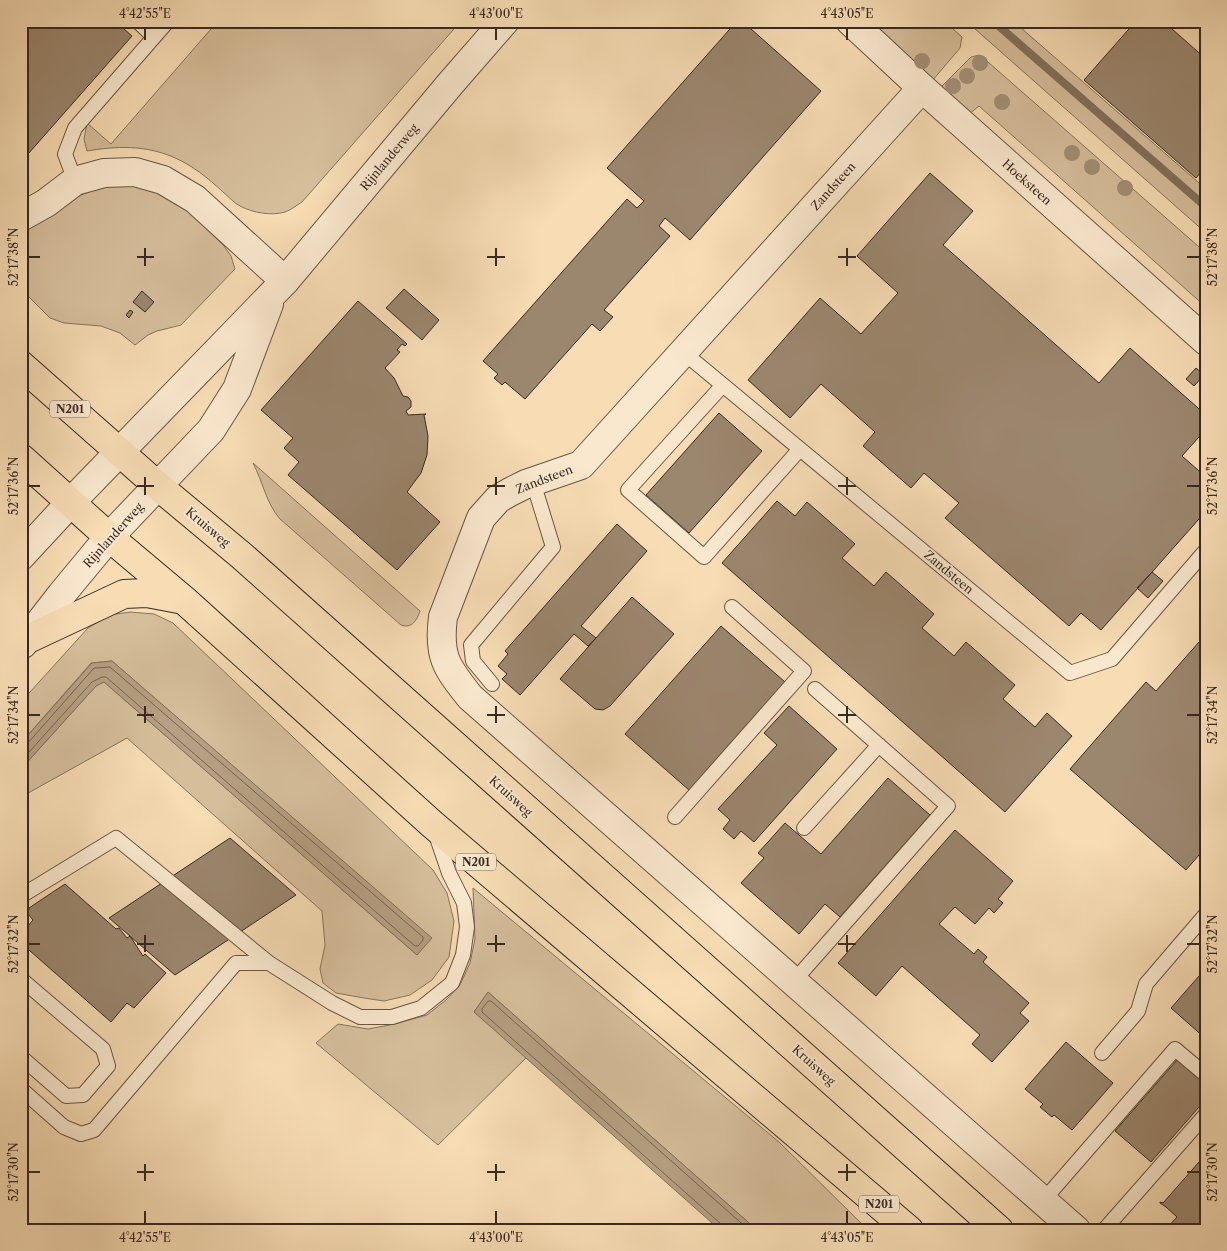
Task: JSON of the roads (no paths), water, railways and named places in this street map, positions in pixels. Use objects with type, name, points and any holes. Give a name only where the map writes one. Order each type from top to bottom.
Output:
[{"type":"highway","name":"Kruisweg","points":[[21,365],[158,486],[229,545],[999,1230]]},
{"type":"highway","name":"N201","points":[[21,458],[109,537],[184,600],[432,824],[909,1230]]},
{"type":"highway","points":[[25,643],[124,594],[147,593],[184,600]]},
{"type":"street","name":"Rijnlanderweg","points":[[21,556],[279,287],[450,82],[505,21]]},
{"type":"street","name":"Hoeksteen","points":[[850,21],[922,88],[1206,340]]},
{"type":"street","name":"Zandsteen","points":[[794,981],[470,697],[448,669],[443,657],[441,631],[443,616],[481,518],[498,500],[510,492],[581,465],[922,88]]},
{"type":"street","points":[[21,217],[46,203],[75,181],[104,173],[135,172],[163,180],[195,199],[279,287]]},
{"type":"street","name":"Rijnlanderweg","points":[[25,643],[61,595],[109,537],[210,430],[237,389],[279,287]]},
{"type":"street","points":[[794,981],[1042,1202],[1076,1230]]},
{"type":"lane","points":[[137,21],[154,37]]},
{"type":"lane","points":[[75,181],[65,154],[75,128],[168,21]]},
{"type":"lane","name":"Zandsteen","points":[[683,352],[1070,672],[1112,659],[1206,550]]},
{"type":"lane","points":[[723,384],[628,490],[704,557],[800,449]]},
{"type":"lane","points":[[492,684],[473,661],[471,645],[553,547],[533,482]]},
{"type":"lane","points":[[675,817],[804,671],[732,607]]},
{"type":"lane","points":[[794,981],[948,806],[815,689]]},
{"type":"lane","points":[[804,828],[879,745]]},
{"type":"lane","points":[[21,896],[116,838],[269,963],[332,1003],[360,1017],[392,1017],[421,1008],[452,983],[463,955],[467,927],[464,903],[448,873],[432,824]]},
{"type":"lane","points":[[1102,1053],[1138,1011],[1146,984],[1206,914]]},
{"type":"lane","points":[[21,1089],[64,1127],[81,1134],[94,1130],[236,963],[269,963]]},
{"type":"lane","points":[[21,979],[103,1049],[108,1066],[83,1095],[66,1096],[21,1057]]},
{"type":"lane","points":[[1042,1202],[1175,1049],[1206,1075]]},
{"type":"lane","points":[[1104,1230],[1206,1114]]},
{"type":"water","points":[[112,661],[432,938],[417,955],[104,682],[96,686],[21,769],[21,743],[92,663]]},
{"type":"water","points":[[488,992],[757,1230],[720,1230],[474,1012]]},
{"type":"waterway","points":[[993,21],[1206,207]]}]
